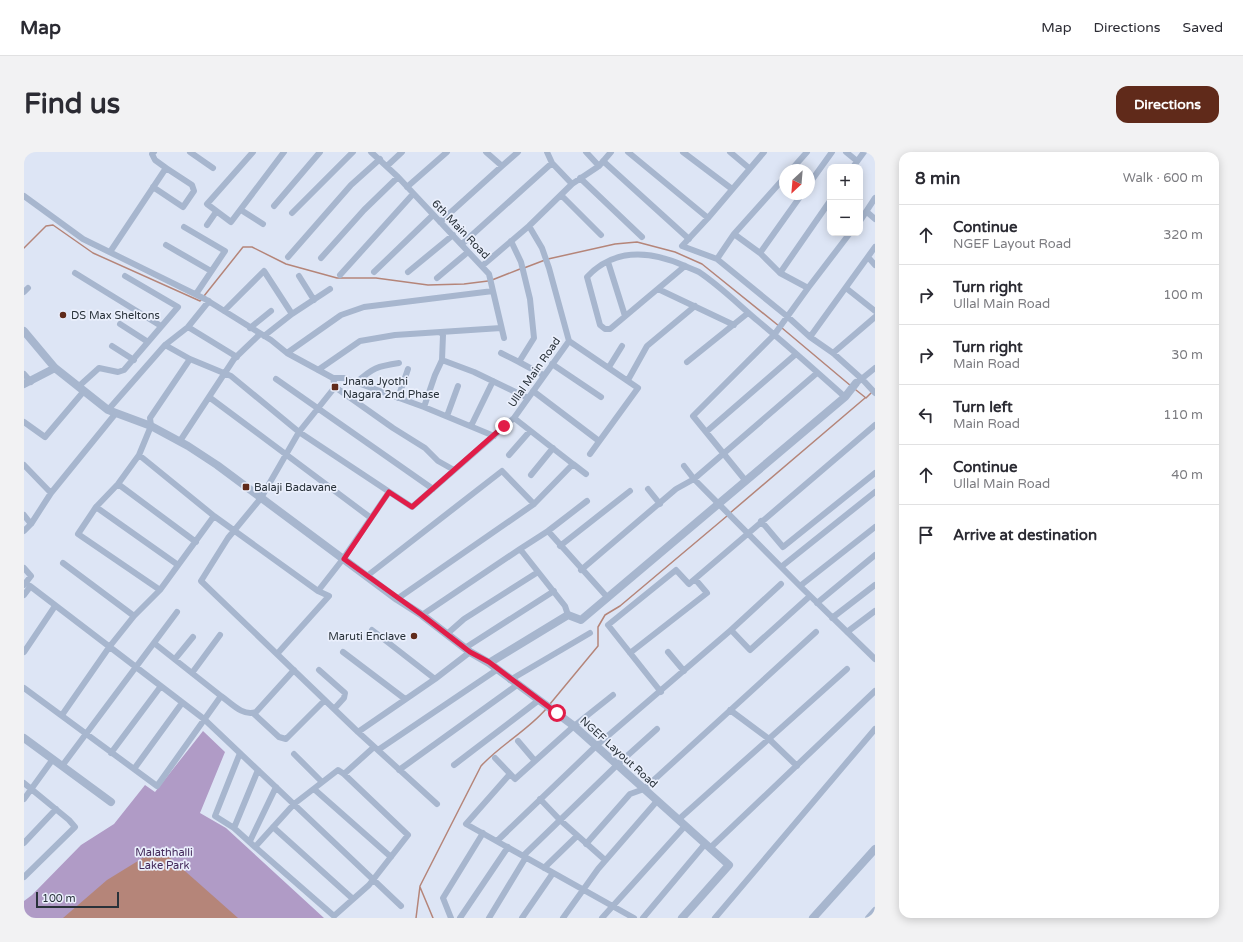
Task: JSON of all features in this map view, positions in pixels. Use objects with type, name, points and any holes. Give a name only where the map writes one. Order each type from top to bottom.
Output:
[{"type":"street","points":[[153,187],[183,207],[194,191],[192,185],[156,160],[152,154],[154,152]]},
{"type":"street","points":[[190,152],[213,168]]},
{"type":"street","points":[[253,152],[207,204],[231,222],[284,152]]},
{"type":"street","points":[[274,206],[320,152]]},
{"type":"street","points":[[292,213],[353,152]]},
{"type":"street","name":"6th Main Road","points":[[371,152],[398,177],[489,274],[504,338]]},
{"type":"street","points":[[387,166],[402,152]]},
{"type":"street","points":[[407,187],[447,152]]},
{"type":"street","points":[[486,152],[502,166]]},
{"type":"street","points":[[440,222],[518,152]]},
{"type":"street","points":[[547,152],[552,163],[572,184]]},
{"type":"street","points":[[586,152],[689,239]]},
{"type":"street","points":[[482,266],[529,226],[572,184],[601,164],[611,152]]},
{"type":"street","points":[[628,152],[708,218]]},
{"type":"street","points":[[683,152],[732,189]]},
{"type":"street","points":[[730,152],[749,168]]},
{"type":"street","points":[[764,152],[682,246],[717,260],[810,337],[833,353],[859,381],[875,393]]},
{"type":"street","points":[[796,164],[807,152]]},
{"type":"street","points":[[815,176],[832,152]]},
{"type":"street","points":[[846,152],[857,161]]},
{"type":"street","points":[[855,164],[864,152]]},
{"type":"street","points":[[288,257],[351,185],[380,159]]},
{"type":"street","points":[[462,244],[552,163]]},
{"type":"street","points":[[110,252],[166,168]]},
{"type":"street","points":[[321,258],[364,210],[398,177]]},
{"type":"street","points":[[580,178],[642,237]]},
{"type":"street","points":[[717,260],[734,234],[779,184]]},
{"type":"street","points":[[340,275],[413,194]]},
{"type":"street","points":[[561,195],[601,235]]},
{"type":"street","points":[[24,196],[83,239],[203,297],[287,353],[333,378],[344,378],[356,382],[424,407],[494,436]]},
{"type":"street","points":[[863,217],[875,198]]},
{"type":"street","points":[[760,253],[798,200]]},
{"type":"street","points":[[780,273],[827,205]]},
{"type":"street","points":[[241,210],[263,224]]},
{"type":"street","points":[[207,225],[216,212]]},
{"type":"street","points":[[867,212],[875,219]]},
{"type":"street","points":[[374,272],[433,215]]},
{"type":"street","name":"Ullal Main Road","points":[[389,492],[412,507],[514,418],[534,391],[543,375],[570,341],[542,248],[529,226]]},
{"type":"street","points":[[108,410],[165,345],[188,327],[203,297],[212,271],[225,251],[184,227]]},
{"type":"street","points":[[408,272],[453,234]]},
{"type":"street","points":[[734,234],[760,253],[780,273],[808,288]]},
{"type":"street","points":[[745,480],[693,416],[695,412],[775,333],[848,236]]},
{"type":"street","points":[[511,241],[521,262],[530,299],[534,338],[519,362]]},
{"type":"street","points":[[166,245],[212,271]]},
{"type":"street","points":[[810,337],[875,247]]},
{"type":"street","points":[[437,278],[468,252]]},
{"type":"street","points":[[685,266],[610,329],[605,329],[600,325],[587,277],[593,270],[608,262],[631,254],[649,254],[674,261],[685,266],[698,272],[775,333],[796,354],[845,397]]},
{"type":"street","points":[[868,258],[875,264]]},
{"type":"street","points":[[608,262],[625,316]]},
{"type":"street","points":[[224,311],[264,271],[292,314]]},
{"type":"street","points":[[75,273],[161,326]]},
{"type":"street","points":[[24,422],[45,438],[81,389],[99,368],[118,372],[124,370],[178,307],[125,276]]},
{"type":"street","points":[[299,276],[314,300]]},
{"type":"street","points":[[846,288],[875,311]]},
{"type":"street","points":[[180,441],[237,357],[262,335],[330,289]]},
{"type":"street","points":[[658,289],[734,325]]},
{"type":"street","points":[[287,353],[341,315],[364,307],[493,291]]},
{"type":"street","points":[[628,380],[647,346],[695,306]]},
{"type":"street","points":[[250,328],[271,311]]},
{"type":"street","points":[[687,362],[748,313]]},
{"type":"street","points":[[833,353],[875,317]]},
{"type":"street","points":[[120,324],[148,342]]},
{"type":"street","points":[[188,327],[237,357]]},
{"type":"street","points":[[318,370],[360,341],[395,335],[501,328]]},
{"type":"street","name":"NGEF Layout Road","points":[[24,330],[55,368],[108,410],[151,426],[180,441],[217,465],[398,599],[422,615],[467,650],[489,662],[574,726],[729,865],[682,918]]},
{"type":"street","points":[[424,407],[442,360],[443,335],[441,333]]},
{"type":"street","points":[[570,341],[638,388],[590,454]]},
{"type":"street","points":[[165,345],[190,359],[225,373],[299,432],[389,492],[344,559],[318,591]]},
{"type":"street","points":[[112,346],[134,360]]},
{"type":"street","points":[[609,367],[622,346]]},
{"type":"street","points":[[501,353],[543,375]]},
{"type":"street","points":[[706,432],[796,354]]},
{"type":"street","points":[[160,590],[78,534],[96,507],[118,484],[139,455],[151,426],[150,418],[190,359]]},
{"type":"street","points":[[442,360],[493,381],[528,398]]},
{"type":"street","points":[[356,382],[370,370],[378,366],[399,363]]},
{"type":"street","points":[[552,364],[600,397]]},
{"type":"street","points":[[24,374],[27,383],[55,368]]},
{"type":"street","points":[[568,615],[581,620],[845,397],[859,381],[875,368]]},
{"type":"street","points":[[398,398],[408,369]]},
{"type":"street","points":[[581,570],[676,489],[694,478],[724,454],[817,373]]},
{"type":"street","points":[[333,378],[335,387],[393,428],[425,448],[438,461],[454,470]]},
{"type":"street","points":[[276,379],[433,489]]},
{"type":"street","points":[[471,426],[493,381]]},
{"type":"street","points":[[446,416],[458,386]]},
{"type":"street","points":[[335,387],[299,432],[261,498],[228,538],[201,581],[358,732],[437,804]]},
{"type":"street","points":[[534,391],[599,441]]},
{"type":"street","points":[[209,397],[371,518]]},
{"type":"street","points":[[24,531],[31,524],[51,493],[116,414]]},
{"type":"street","points":[[514,418],[586,474]]},
{"type":"street","points":[[661,692],[608,625],[676,570],[689,584],[696,579],[747,533],[875,424]]},
{"type":"street","points":[[509,455],[530,431]]},
{"type":"street","points":[[531,475],[553,448]]},
{"type":"street","points":[[139,455],[214,516],[318,591],[329,596],[277,654]]},
{"type":"street","points":[[398,599],[534,504],[573,464]]},
{"type":"street","points":[[24,465],[51,493]]},
{"type":"street","points":[[684,466],[719,505],[832,618],[874,656]]},
{"type":"street","points":[[367,576],[502,471],[534,504]]},
{"type":"street","points":[[761,521],[783,547],[875,473]]},
{"type":"street","points":[[118,484],[196,542]]},
{"type":"street","points":[[648,489],[660,504]]},
{"type":"street","points":[[560,546],[630,491]]},
{"type":"street","points":[[781,567],[875,492]]},
{"type":"street","points":[[422,615],[548,531],[587,501]]},
{"type":"street","points":[[96,507],[178,566]]},
{"type":"street","points":[[24,515],[31,524]]},
{"type":"street","points":[[62,715],[110,646],[134,616],[160,590],[214,516]]},
{"type":"street","points":[[800,586],[875,527]]},
{"type":"street","points":[[548,531],[581,570],[608,598]]},
{"type":"street","points":[[520,549],[565,606],[568,615]]},
{"type":"street","points":[[817,603],[875,555]]},
{"type":"street","points":[[63,563],[134,616]]},
{"type":"street","points":[[24,568],[30,576],[24,595]]},
{"type":"street","points":[[447,634],[464,619],[538,572]]},
{"type":"street","points":[[630,653],[707,593],[696,579]]},
{"type":"street","points":[[497,841],[596,746],[661,692],[781,584]]},
{"type":"street","points":[[28,585],[110,646],[204,720],[401,906]]},
{"type":"street","points":[[832,618],[875,585]]},
{"type":"street","points":[[358,732],[434,680],[467,650],[554,591]]},
{"type":"street","points":[[731,630],[750,650],[810,596]]},
{"type":"street","points":[[24,652],[55,606]]},
{"type":"street","points":[[847,632],[875,611]]},
{"type":"street","points":[[62,766],[177,612]]},
{"type":"street","points":[[489,662],[568,615]]},
{"type":"street","points":[[372,630],[434,680]]},
{"type":"street","points":[[586,844],[630,794],[644,789],[816,632]]},
{"type":"street","points":[[399,770],[514,682],[590,633]]},
{"type":"street","points":[[192,673],[220,636]]},
{"type":"street","points":[[175,659],[193,637]]},
{"type":"street","points":[[154,643],[242,712],[256,712],[294,670]]},
{"type":"street","points":[[343,652],[405,699]]},
{"type":"street","points":[[668,652],[684,671]]},
{"type":"street","points":[[344,774],[376,749],[498,669]]},
{"type":"street","points":[[678,820],[847,669]]},
{"type":"street","points":[[319,670],[344,693],[344,698],[334,709]]},
{"type":"street","points":[[111,753],[161,686]]},
{"type":"street","points":[[24,688],[157,786],[221,696]]},
{"type":"street","points":[[643,918],[708,846],[797,766],[875,691]]},
{"type":"street","points":[[495,758],[515,779],[574,726],[613,695]]},
{"type":"street","points":[[253,713],[279,738],[286,739],[325,700]]},
{"type":"street","points":[[134,769],[182,703]]},
{"type":"street","points":[[454,765],[545,705]]},
{"type":"street","points":[[730,710],[769,739],[797,766]]},
{"type":"street","points":[[489,918],[524,856],[617,765],[657,729]]},
{"type":"street","points":[[715,918],[875,729]]},
{"type":"street","points":[[24,738],[111,802]]},
{"type":"street","points":[[518,741],[535,761]]},
{"type":"street","points":[[240,754],[215,816],[234,828],[250,841],[255,847],[334,916],[374,880],[408,835],[338,770],[294,804],[255,847]]},
{"type":"street","points":[[294,754],[322,782]]},
{"type":"street","points":[[24,799],[54,759]]},
{"type":"street","points":[[234,828],[258,770]]},
{"type":"street","points":[[510,774],[466,824],[634,918]]},
{"type":"street","points":[[24,783],[74,824],[75,827],[24,877]]},
{"type":"street","points":[[250,841],[276,787]]},
{"type":"street","points":[[314,789],[391,857]]},
{"type":"street","points":[[540,799],[577,836],[606,860]]},
{"type":"street","points":[[563,918],[606,860],[657,801]]},
{"type":"street","points":[[24,843],[56,809]]},
{"type":"street","points":[[602,918],[612,905],[685,826]]},
{"type":"street","points":[[273,827],[353,899]]},
{"type":"street","points":[[451,918],[443,898],[482,833]]},
{"type":"street","points":[[544,868],[577,836]]},
{"type":"street","points":[[460,918],[508,847]]},
{"type":"street","points":[[813,918],[875,848]]},
{"type":"street","points":[[522,918],[554,873]]},
{"type":"street","points":[[868,918],[875,910]]},
{"type":"green space","name":"Malathhalli Lake Park","points":[[203,731],[225,752],[200,813],[226,828],[324,918],[24,918],[24,901],[32,895],[81,845],[114,824],[145,785],[155,792]]},
{"type":"shaded area","points":[[156,853],[168,856],[238,918],[63,918],[107,880],[146,856]]},
{"type":"waterway","points":[[24,248],[46,226],[53,225],[93,253],[200,301],[201,300]]},
{"type":"waterway","points":[[548,259],[615,244],[637,242],[675,252],[702,264],[779,326]]},
{"type":"waterway","points":[[204,296],[243,247],[252,247],[286,264],[337,278],[376,278],[428,285],[464,284],[488,281]]},
{"type":"waterway","points":[[524,268],[545,260]]},
{"type":"waterway","points":[[492,280],[520,269]]},
{"type":"waterway","points":[[782,328],[851,386]]},
{"type":"waterway","points":[[856,390],[866,398],[871,393]]},
{"type":"waterway","points":[[730,513],[865,398]]},
{"type":"waterway","points":[[550,704],[598,646],[598,627],[605,615],[620,606],[727,516]]},
{"type":"waterway","points":[[416,918],[420,886],[481,766],[488,758],[539,717],[546,709]]},
{"type":"waterway","points":[[420,887],[433,918]]},
{"type":"place","name":"DS Max Sheltons","points":[[63,315]]},
{"type":"place","name":"Jnana Jyothi Nagara 2nd Phase","points":[[335,387]]},
{"type":"place","name":"Balaji Badavane","points":[[246,487]]},
{"type":"place","name":"Maruti Enclave","points":[[414,636]]},
{"type":"route","points":[[504,426],[412,507],[389,492],[344,559],[422,615],[470,652],[489,662],[517,685],[557,713]]}]
